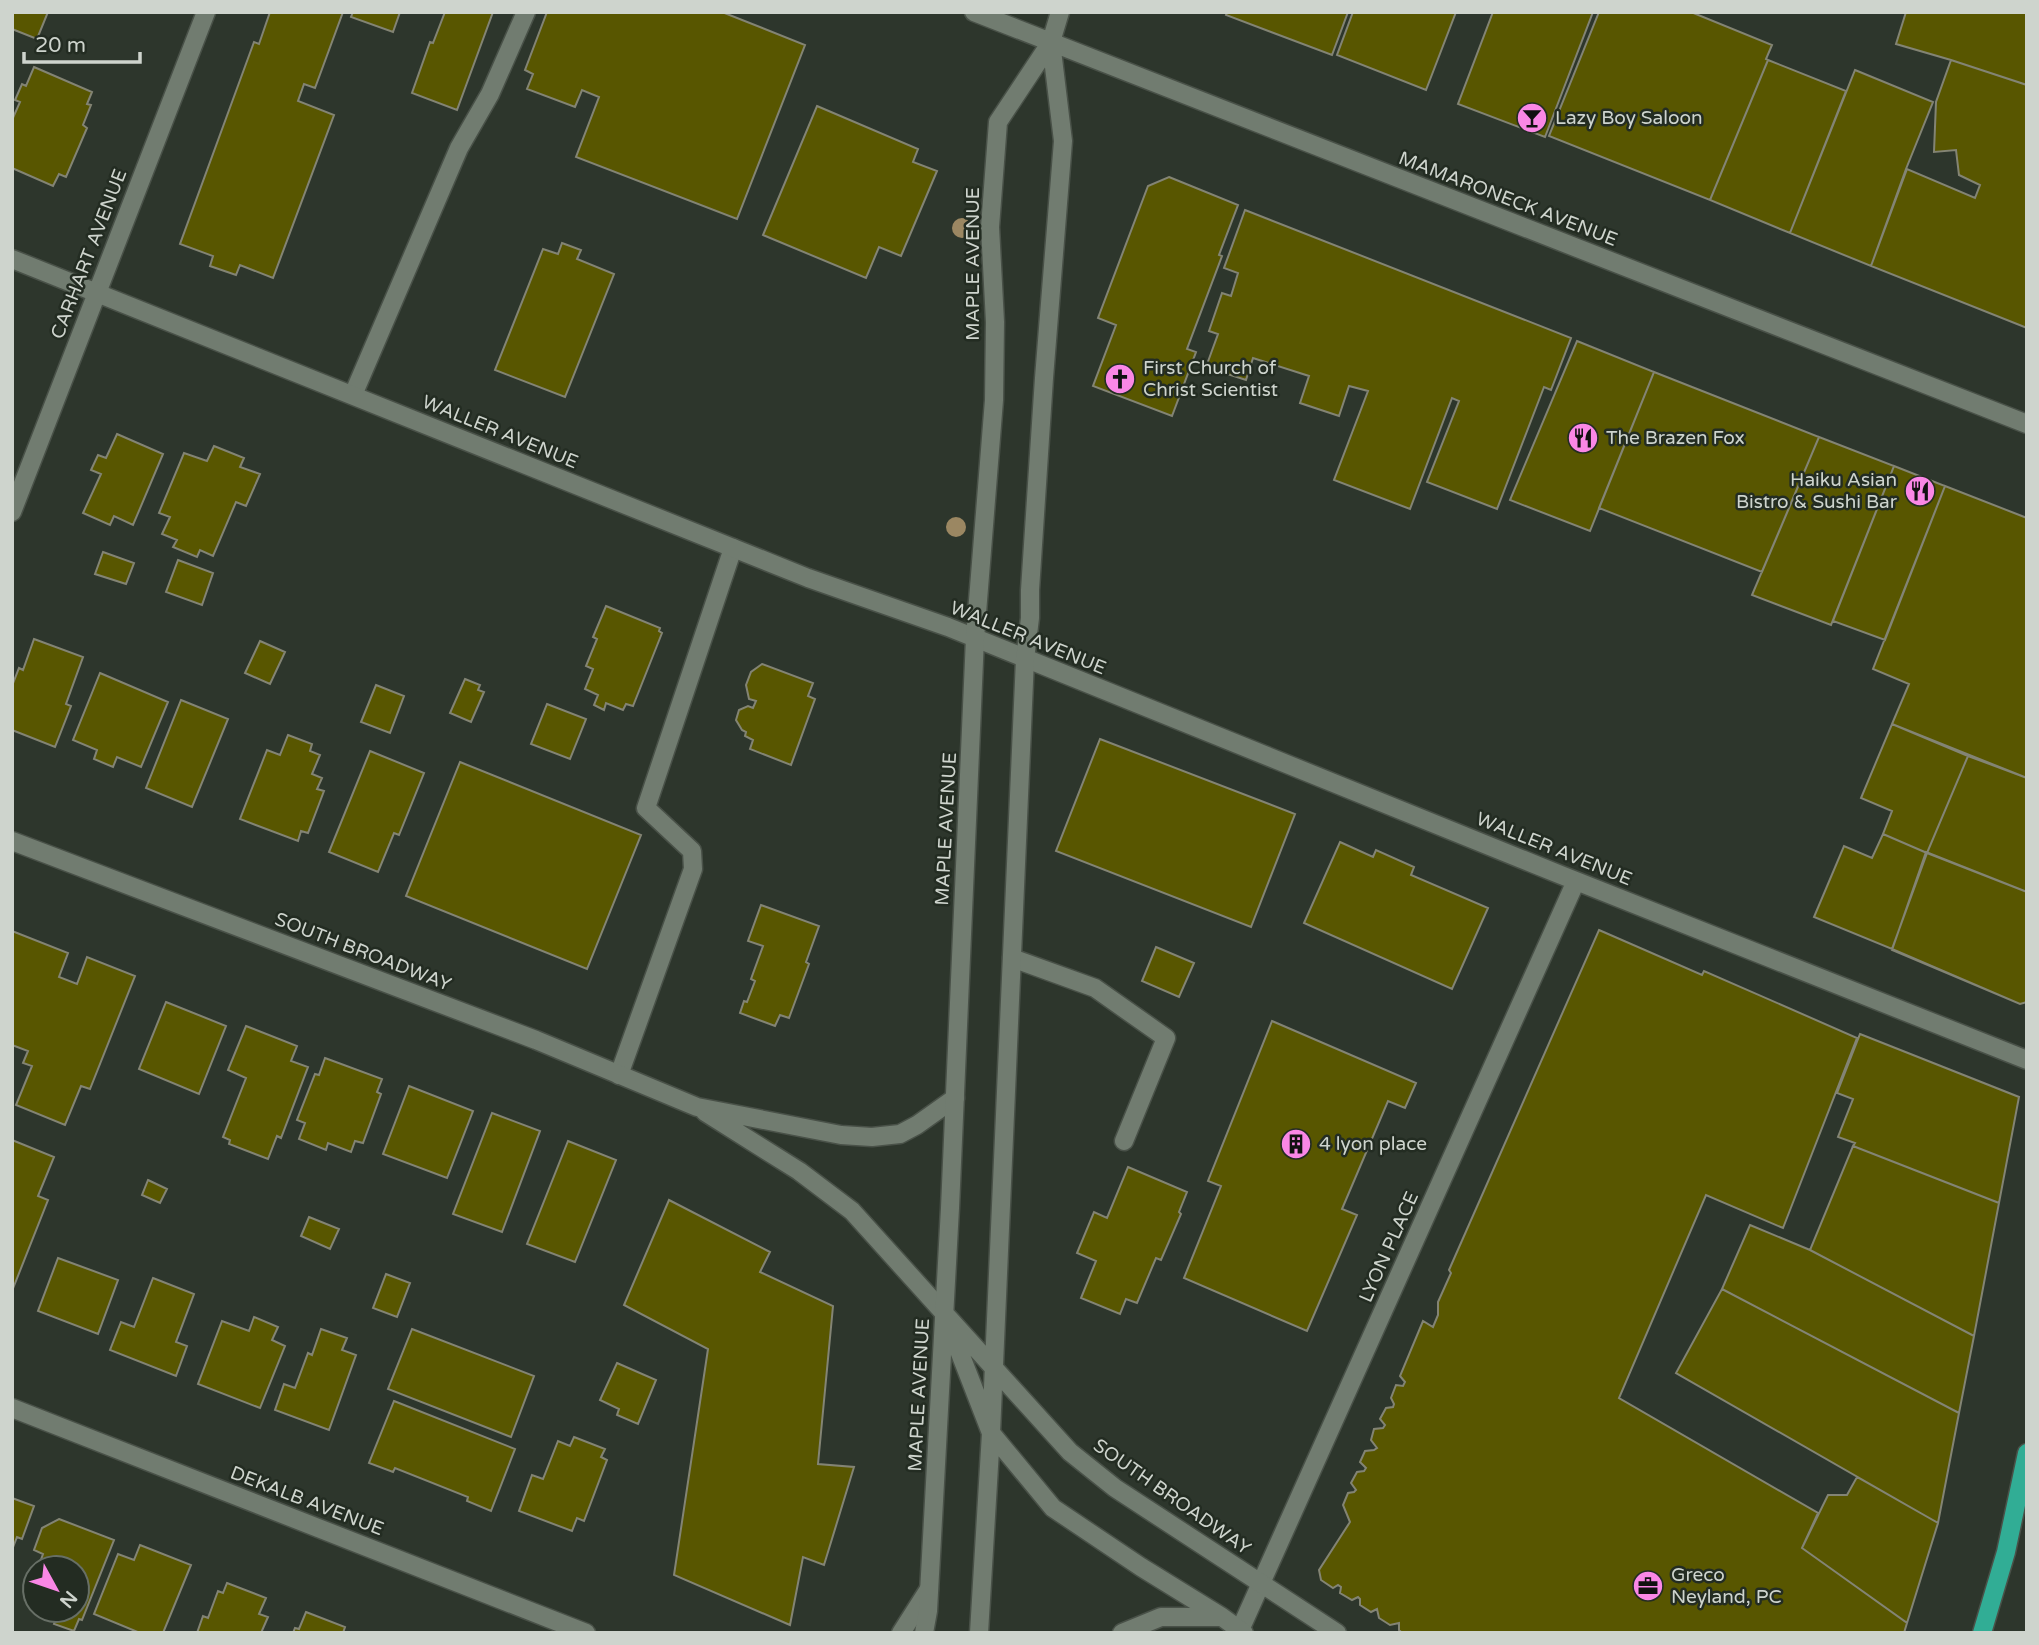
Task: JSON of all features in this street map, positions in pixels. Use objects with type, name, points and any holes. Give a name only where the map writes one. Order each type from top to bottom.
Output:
[{"type":"main road","points":[[1982,1630],[2006,1552],[2027,1453]]},
{"type":"street","name":"CARHART AVENUE","points":[[12,512],[206,12]]},
{"type":"street","points":[[353,395],[459,148],[491,94],[526,12]]},
{"type":"street","name":"MAMARONECK AVENUE","points":[[974,12],[2027,424]]},
{"type":"street","name":"MAPLE AVENUE","points":[[924,1633],[929,1589],[955,1098],[975,638],[994,400],[995,321],[990,227],[998,122],[1051,42],[1060,12]]},
{"type":"street","name":"MAPLE AVENUE","points":[[979,1633],[991,1433],[1025,659],[1063,141],[1051,42]]},
{"type":"street","name":"WALLER AVENUE","points":[[12,260],[808,578],[948,627],[2027,1060]]},
{"type":"street","points":[[619,1075],[692,869],[692,851],[646,808],[733,548]]},
{"type":"street","name":"SOUTH BROADWAY","points":[[12,841],[536,1040],[697,1107],[799,1171],[852,1211],[1070,1452],[1115,1488],[1337,1633]]},
{"type":"street","name":"LYON PLACE","points":[[1242,1631],[1261,1583],[1576,881]]},
{"type":"street","points":[[1012,958],[1095,988],[1166,1038],[1124,1141]]},
{"type":"street","name":"SOUTH BROADWAY","points":[[697,1107],[841,1135],[872,1137],[900,1134],[955,1098]]},
{"type":"street","name":"SOUTH BROADWAY","points":[[944,1312],[991,1433],[1053,1508],[1242,1631]]},
{"type":"street","name":"DEKALB AVENUE","points":[[12,1408],[586,1633]]},
{"type":"street","points":[[901,1633],[929,1589]]},
{"type":"street","points":[[1122,1633],[1161,1617],[1222,1617]]},
{"type":"building","points":[[12,12],[48,12],[37,39],[12,29]]},
{"type":"building","points":[[270,12],[343,12],[315,88],[304,84],[298,101],[334,115],[273,278],[240,265],[236,275],[210,266],[213,256],[180,244],[254,42],[259,44]]},
{"type":"building","points":[[353,12],[400,12],[393,32],[351,17]]},
{"type":"building","points":[[445,12],[493,12],[457,110],[412,93],[430,42],[433,43]]},
{"type":"building","points":[[547,12],[722,12],[805,45],[737,219],[576,157],[599,97],[582,90],[575,107],[527,89],[533,74],[525,70]]},
{"type":"building","points":[[1227,12],[1348,12],[1332,55],[1226,15]]},
{"type":"building","points":[[1353,12],[1456,12],[1426,90],[1337,55]]},
{"type":"building","points":[[1493,12],[1593,12],[1545,137],[1458,104]]},
{"type":"building","points":[[1599,12],[1691,12],[1772,45],[1710,200],[1549,136]]},
{"type":"building","points":[[1906,12],[2027,12],[2027,85],[1896,44]]},
{"type":"building","points":[[1768,60],[1846,91],[1790,233],[1710,200]]},
{"type":"building","points":[[1951,60],[2027,85],[2027,328],[1871,266],[1907,169],[1975,198],[1980,185],[1959,175],[1956,150],[1934,152],[1936,102]]},
{"type":"building","points":[[34,67],[92,92],[87,104],[91,105],[83,125],[87,128],[66,177],[59,174],[53,186],[12,168],[12,120],[20,102],[15,100],[22,84],[26,86]]},
{"type":"building","points":[[1855,70],[1933,102],[1871,266],[1790,233]]},
{"type":"building","points":[[817,106],[918,149],[913,162],[937,171],[901,256],[879,247],[866,278],[763,235]]},
{"type":"building","points":[[1169,177],[1238,205],[1187,349],[1196,352],[1172,416],[1093,386],[1116,325],[1098,318],[1148,186]]},
{"type":"building","points":[[1245,210],[1571,338],[1551,390],[1544,387],[1497,509],[1427,482],[1459,401],[1452,398],[1410,509],[1334,480],[1368,391],[1349,386],[1339,416],[1300,403],[1309,376],[1253,358],[1246,380],[1206,367],[1218,334],[1209,331],[1222,293],[1231,296],[1238,273],[1224,268]]},
{"type":"building","points":[[562,243],[581,250],[577,259],[614,274],[565,397],[495,370],[543,249],[558,254]]},
{"type":"building","points":[[1577,341],[1654,372],[1590,531],[1510,500]]},
{"type":"building","points":[[1654,372],[1819,437],[1762,572],[1599,508]]},
{"type":"building","points":[[117,434],[163,454],[133,525],[114,516],[110,525],[83,513],[101,474],[91,470],[98,455],[106,458]]},
{"type":"building","points":[[1819,437],[1894,466],[1831,625],[1752,595]]},
{"type":"building","points":[[214,446],[244,458],[240,467],[260,474],[246,506],[236,502],[213,556],[200,550],[197,557],[173,547],[177,540],[162,534],[170,517],[159,513],[184,453],[207,461]]},
{"type":"building","points":[[1894,466],[1945,486],[1885,640],[1833,621]]},
{"type":"building","points":[[1945,486],[2027,518],[2027,778],[1892,724],[1909,684],[1873,669]]},
{"type":"building","points":[[103,552],[134,563],[126,584],[95,574]]},
{"type":"building","points":[[178,560],[213,573],[202,605],[166,592]]},
{"type":"building","points":[[606,606],[660,628],[662,633],[633,706],[626,704],[623,710],[606,703],[604,710],[594,705],[598,695],[585,689],[593,669],[586,666],[597,639],[593,637]]},
{"type":"building","points":[[34,639],[83,657],[66,704],[71,706],[55,747],[12,730],[12,686],[19,668],[23,670]]},
{"type":"building","points":[[260,641],[285,652],[270,684],[245,673]]},
{"type":"building","points":[[762,664],[813,683],[808,696],[815,699],[791,765],[750,749],[753,740],[745,736],[746,732],[736,720],[739,710],[748,706],[753,708],[756,701],[749,699],[746,685],[751,672]]},
{"type":"building","points":[[100,673],[168,702],[141,767],[117,757],[113,767],[94,759],[97,750],[73,740]]},
{"type":"building","points":[[465,679],[480,685],[478,690],[484,692],[471,722],[450,713]]},
{"type":"building","points":[[376,685],[404,696],[390,733],[361,722]]},
{"type":"building","points":[[181,700],[228,719],[192,807],[146,788]]},
{"type":"building","points":[[547,704],[586,719],[570,759],[531,744]]},
{"type":"building","points":[[1892,724],[1968,756],[1927,853],[1883,834],[1892,811],[1861,798]]},
{"type":"building","points":[[288,735],[312,744],[310,751],[320,755],[312,774],[322,778],[317,789],[324,791],[308,833],[301,831],[298,841],[240,819],[267,750],[280,755]]},
{"type":"building","points":[[1100,739],[1295,814],[1251,927],[1056,851]]},
{"type":"building","points":[[370,751],[424,773],[399,835],[394,833],[378,872],[329,852]]},
{"type":"building","points":[[1968,756],[2027,778],[2027,892],[1927,853]]},
{"type":"building","points":[[460,762],[641,835],[587,969],[406,896]]},
{"type":"building","points":[[1883,834],[1927,853],[1892,949],[1814,917],[1844,846],[1872,858]]},
{"type":"building","points":[[1340,842],[1373,857],[1376,850],[1414,867],[1411,875],[1488,908],[1452,989],[1304,923]]},
{"type":"building","points":[[1926,852],[2027,892],[2027,1002],[2020,1004],[1892,950]]},
{"type":"building","points":[[1927,853],[2027,892],[2027,1002],[2020,1004],[1892,949]]},
{"type":"building","points":[[761,905],[819,926],[806,962],[809,964],[789,1018],[780,1015],[775,1026],[740,1013],[755,981],[751,979],[763,946],[748,941]]},
{"type":"building","points":[[1599,930],[1702,975],[1704,971],[1857,1038],[1783,1228],[1706,1195],[1619,1398],[1818,1513],[1802,1548],[1907,1623],[1904,1633],[1402,1633],[1399,1623],[1390,1625],[1379,1618],[1377,1609],[1371,1612],[1360,1605],[1358,1597],[1352,1600],[1340,1593],[1341,1587],[1338,1585],[1333,1588],[1321,1580],[1319,1570],[1350,1522],[1343,1505],[1348,1493],[1356,1490],[1351,1483],[1357,1472],[1366,1468],[1360,1462],[1365,1451],[1377,1448],[1371,1440],[1374,1429],[1383,1428],[1385,1425],[1380,1419],[1386,1408],[1393,1407],[1391,1398],[1396,1385],[1403,1386],[1405,1382],[1400,1376],[1423,1321],[1433,1327],[1438,1315],[1438,1302],[1451,1273],[1449,1270]]},
{"type":"building","points":[[12,931],[68,953],[59,977],[77,984],[87,957],[135,976],[90,1089],[81,1086],[65,1125],[16,1105],[32,1066],[23,1063],[28,1051],[12,1045]]},
{"type":"building","points":[[1156,947],[1194,963],[1179,997],[1142,981]]},
{"type":"building","points":[[166,1002],[226,1026],[199,1094],[139,1069]]},
{"type":"building","name":"4 lyon place","points":[[1272,1021],[1416,1083],[1405,1108],[1388,1101],[1342,1209],[1357,1215],[1307,1331],[1184,1278],[1221,1186],[1208,1181]]},
{"type":"building","points":[[246,1026],[297,1046],[291,1061],[308,1067],[281,1138],[277,1136],[268,1159],[229,1144],[230,1140],[223,1137],[246,1078],[228,1070]]},
{"type":"building","points":[[1860,1034],[2019,1097],[1999,1203],[1853,1146],[1855,1143],[1838,1137],[1853,1099],[1837,1093]]},
{"type":"building","points":[[325,1058],[382,1079],[377,1092],[381,1094],[363,1143],[355,1141],[351,1152],[328,1143],[326,1150],[299,1139],[305,1123],[297,1120],[315,1074],[319,1075]]},
{"type":"building","points":[[409,1086],[473,1111],[447,1178],[383,1154]]},
{"type":"building","points":[[492,1113],[540,1131],[502,1232],[453,1214]]},
{"type":"building","points":[[12,1140],[54,1157],[38,1196],[48,1200],[12,1291]]},
{"type":"building","points":[[568,1141],[616,1160],[575,1262],[527,1244]]},
{"type":"building","points":[[1853,1146],[1999,1203],[1974,1336],[1810,1250]]},
{"type":"building","points":[[1128,1167],[1187,1192],[1179,1212],[1181,1214],[1161,1260],[1156,1258],[1137,1303],[1126,1299],[1120,1314],[1081,1298],[1096,1261],[1077,1253],[1094,1212],[1107,1218]]},
{"type":"building","points":[[148,1180],[167,1189],[160,1203],[142,1195]]},
{"type":"building","points":[[669,1200],[770,1252],[760,1272],[833,1306],[818,1464],[854,1467],[824,1565],[803,1557],[790,1625],[674,1575],[708,1349],[624,1305]]},
{"type":"building","points":[[309,1217],[339,1229],[330,1249],[301,1236]]},
{"type":"building","points":[[1750,1225],[1810,1250],[1974,1336],[1959,1413],[1722,1289]]},
{"type":"building","points":[[58,1258],[118,1280],[98,1334],[38,1311]]},
{"type":"building","points":[[386,1274],[410,1283],[397,1317],[373,1308]]},
{"type":"building","points":[[153,1278],[194,1294],[176,1342],[187,1346],[176,1376],[110,1350],[121,1322],[134,1327]]},
{"type":"building","points":[[1722,1289],[1959,1413],[1938,1523],[1676,1373]]},
{"type":"building","points":[[254,1317],[278,1327],[272,1340],[285,1346],[260,1408],[198,1384],[222,1321],[249,1331]]},
{"type":"building","points":[[321,1329],[347,1338],[342,1350],[356,1355],[329,1430],[275,1410],[284,1384],[295,1388],[308,1353],[312,1355]]},
{"type":"building","points":[[412,1329],[534,1376],[511,1437],[388,1389]]},
{"type":"building","points":[[617,1363],[656,1380],[638,1424],[617,1415],[619,1409],[600,1400]]},
{"type":"building","points":[[394,1401],[515,1449],[491,1511],[467,1501],[468,1497],[395,1468],[393,1472],[369,1463]]},
{"type":"building","points":[[574,1437],[605,1449],[601,1457],[607,1460],[584,1521],[577,1518],[572,1531],[519,1511],[532,1475],[543,1479],[558,1441],[570,1446]]},
{"type":"building","points":[[1857,1477],[1938,1523],[1907,1623],[1802,1548],[1828,1495],[1847,1495]]},
{"type":"building","points":[[12,1498],[34,1506],[22,1539],[17,1537],[12,1550]]},
{"type":"building","points":[[59,1519],[114,1540],[91,1598],[91,1554],[43,1554],[34,1550],[42,1528]]},
{"type":"building","points":[[140,1545],[191,1565],[163,1633],[140,1633],[94,1614],[118,1554],[134,1560]]},
{"type":"building","points":[[227,1583],[266,1598],[259,1614],[268,1617],[261,1633],[197,1633],[203,1616],[208,1618],[218,1591],[223,1593]]},
{"type":"building","points":[[306,1612],[345,1627],[343,1633],[293,1633],[295,1628],[299,1629]]},
{"type":"building","points":[[54,1624],[77,1624],[74,1631]]},
{"type":"place","name":"Lazy Boy Saloon","points":[[1532,118]]},
{"type":"place","name":"First Church of Christ Scientist","points":[[1120,379]]},
{"type":"place","name":"The Brazen Fox","points":[[1583,438]]},
{"type":"place","name":"Haiku Asian Bistro & Sushi Bar","points":[[1920,491]]},
{"type":"place","name":"4 lyon place","points":[[1296,1144]]},
{"type":"place","name":"Greco Neyland, PC","points":[[1648,1586]]}]
